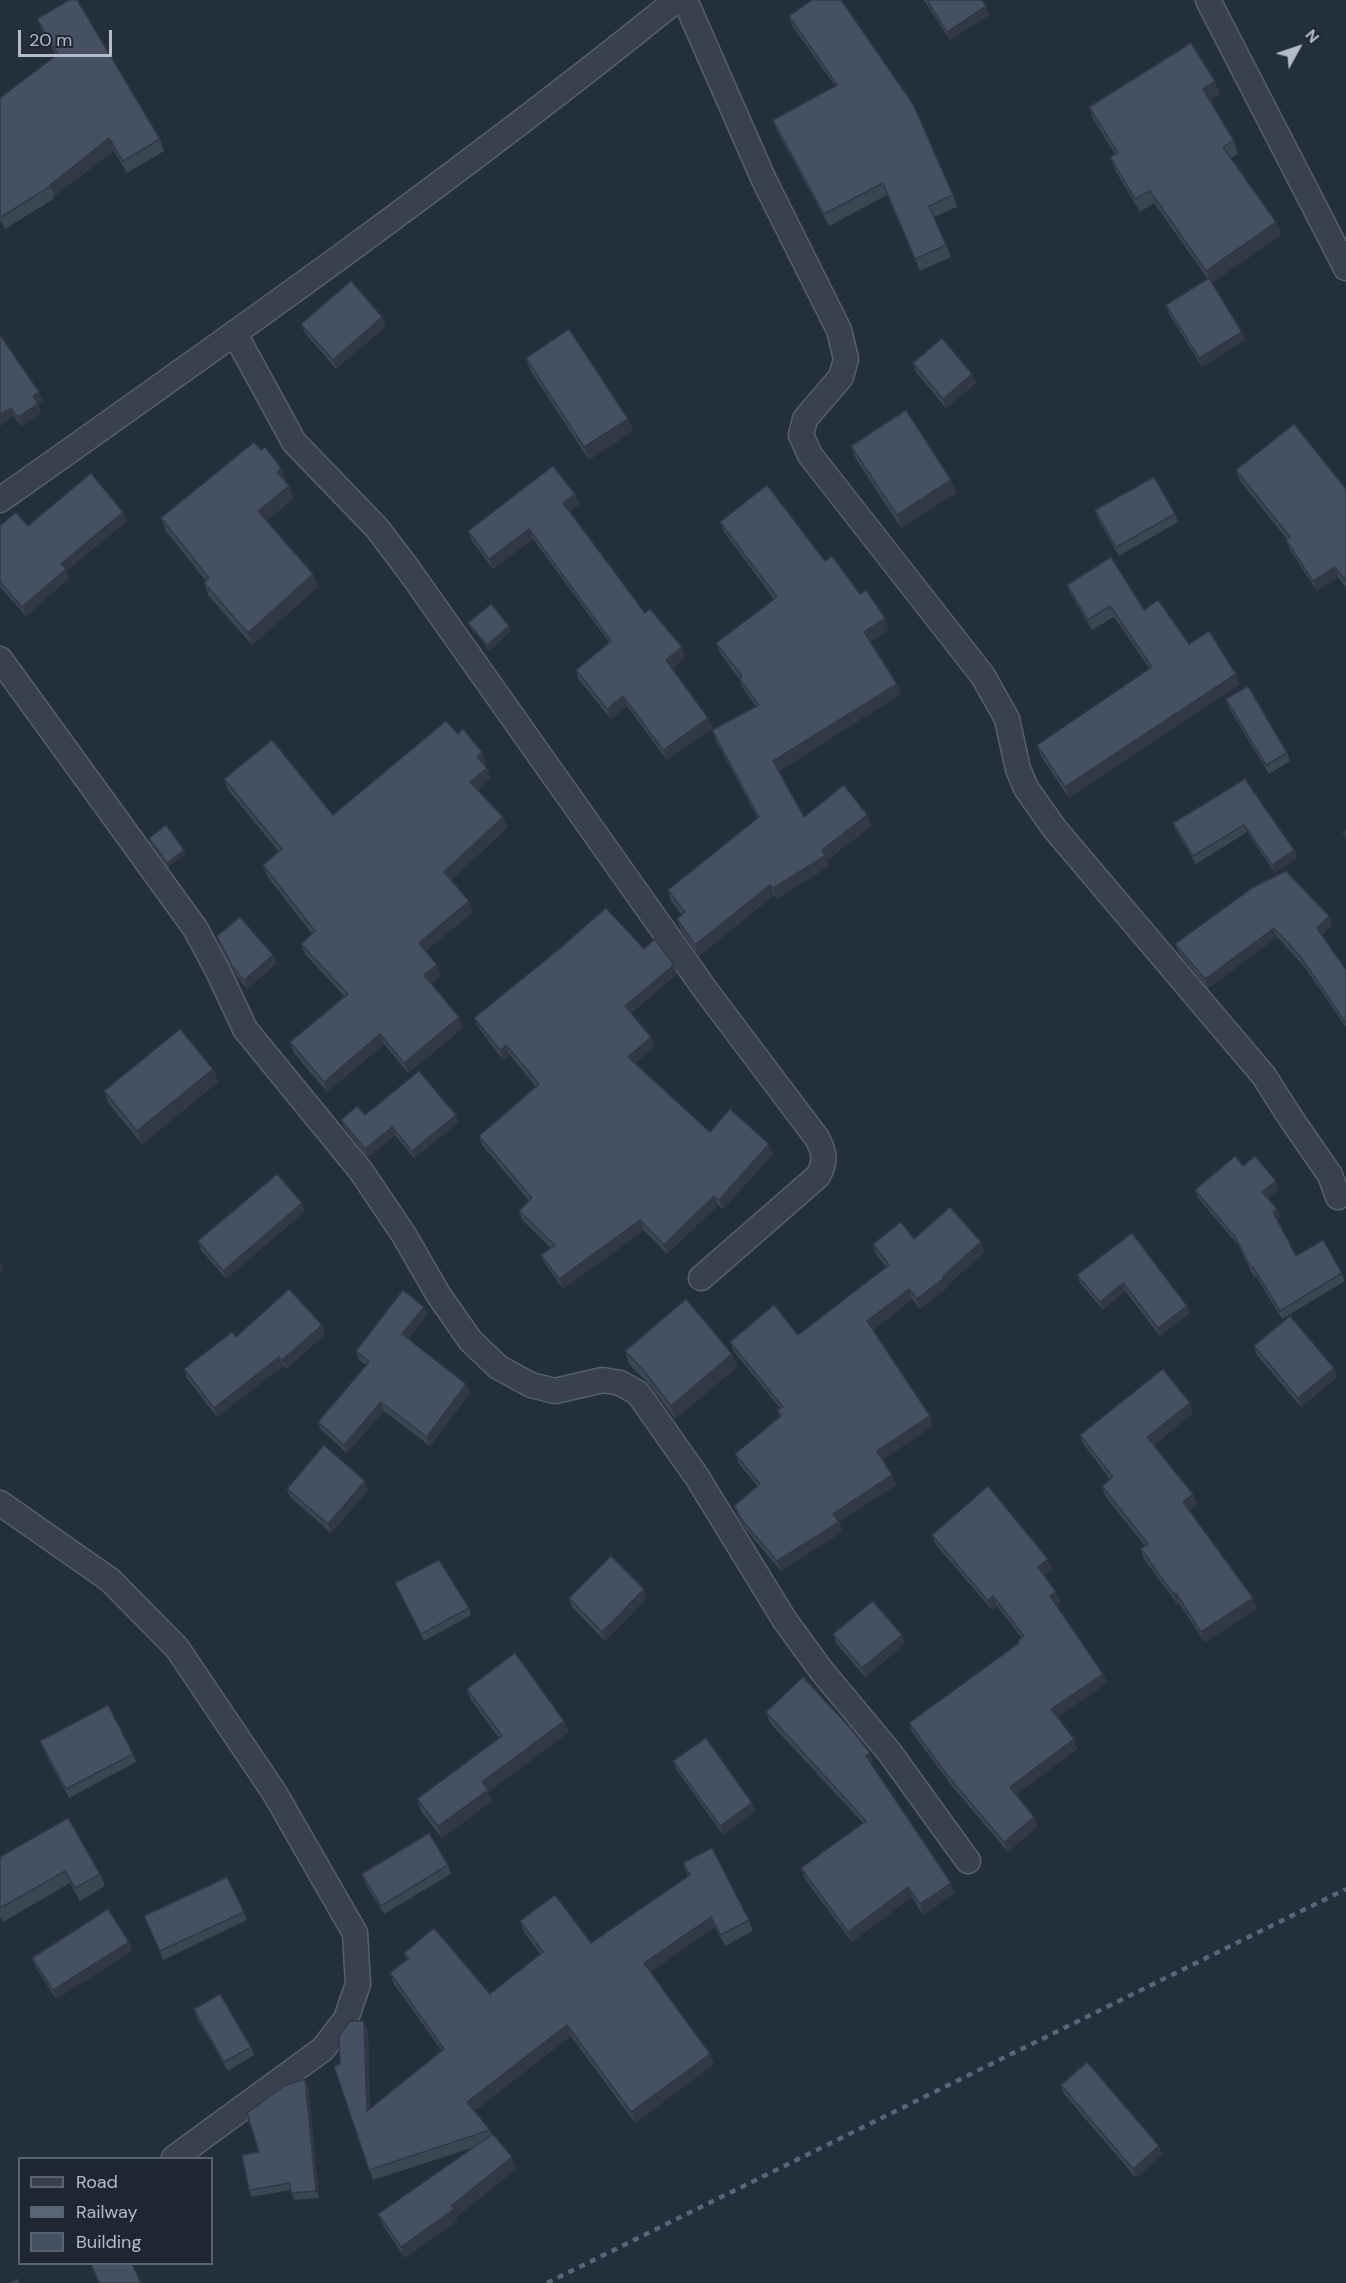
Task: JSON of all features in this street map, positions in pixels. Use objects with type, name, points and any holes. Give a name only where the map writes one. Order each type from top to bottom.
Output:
[{"type":"street","points":[[1208,0],[1346,268]]},
{"type":"street","points":[[0,500],[235,334],[569,86],[674,1],[839,330],[846,359],[841,377],[805,418],[801,435],[810,455],[983,676],[1007,719],[1018,769],[1026,788],[1054,828],[1264,1076],[1330,1175],[1338,1197]]},
{"type":"street","points":[[235,334],[294,442],[377,528],[408,569],[652,915],[817,1138],[824,1151],[825,1164],[818,1176],[701,1278]]},
{"type":"street","points":[[0,659],[195,928],[245,1029],[361,1171],[404,1234],[438,1294],[470,1340],[498,1367],[531,1386],[555,1391],[603,1380],[620,1383],[638,1393],[697,1477],[784,1619],[821,1670],[890,1753],[968,1862]]},
{"type":"street","points":[[0,1503],[110,1580],[177,1648],[274,1792],[355,1934],[358,1984],[346,2019],[322,2049],[175,2157]]},
{"type":"building","points":[[69,0],[77,0],[160,139],[123,161],[109,138],[51,186],[1,217],[0,98],[58,54],[37,19]]},
{"type":"building","points":[[812,0],[841,0],[913,104],[953,195],[929,206],[946,245],[915,259],[883,183],[824,214],[773,120],[837,85],[789,16]]},
{"type":"building","points":[[927,0],[982,0],[986,6],[947,32]]},
{"type":"building","points":[[1191,43],[1215,81],[1203,89],[1234,141],[1223,147],[1276,222],[1206,271],[1150,191],[1135,199],[1110,157],[1118,153],[1089,107]]},
{"type":"building","points":[[1209,278],[1242,332],[1199,358],[1166,305]]},
{"type":"building","points":[[351,281],[382,317],[333,360],[301,324]]},
{"type":"building","points":[[569,329],[628,419],[584,447],[526,358]]},
{"type":"building","points":[[0,335],[39,392],[33,396],[38,404],[18,417],[11,408],[0,415]]},
{"type":"building","points":[[942,338],[972,374],[943,399],[913,363]]},
{"type":"building","points":[[906,410],[951,480],[897,515],[851,446]]},
{"type":"building","points":[[1294,424],[1346,489],[1346,581],[1335,567],[1313,581],[1286,540],[1290,537],[1236,470]]},
{"type":"building","points":[[254,442],[261,450],[265,447],[281,468],[277,472],[289,486],[258,511],[313,574],[248,633],[204,583],[209,578],[161,518]]},
{"type":"building","points":[[553,466],[575,494],[563,503],[645,613],[650,609],[682,647],[666,660],[708,718],[663,750],[623,696],[607,709],[576,670],[611,641],[529,529],[489,559],[468,531]]},
{"type":"building","points":[[91,473],[123,512],[61,564],[66,569],[22,607],[0,582],[0,526],[16,512],[28,526]]},
{"type":"building","points":[[1154,477],[1175,514],[1116,547],[1095,510]]},
{"type":"building","points":[[767,485],[825,561],[832,556],[860,594],[866,590],[885,618],[864,632],[897,684],[773,761],[804,817],[844,785],[867,815],[822,850],[825,856],[773,888],[770,885],[695,945],[677,919],[685,912],[668,890],[759,817],[712,730],[759,705],[739,678],[742,676],[716,643],[777,597],[720,522]]},
{"type":"building","points":[[1111,557],[1144,610],[1158,600],[1189,644],[1209,631],[1236,674],[1065,787],[1037,745],[1152,667],[1110,606],[1088,620],[1067,585]]},
{"type":"building","points":[[491,604],[509,626],[487,645],[468,623]]},
{"type":"building","points":[[1248,686],[1287,753],[1266,765],[1226,699]]},
{"type":"building","points":[[446,721],[458,734],[463,729],[482,752],[477,757],[487,768],[470,782],[503,817],[444,872],[469,901],[419,943],[437,965],[424,975],[459,1017],[404,1063],[380,1034],[324,1082],[290,1042],[348,994],[301,944],[315,931],[263,865],[282,849],[224,779],[272,740],[333,815]]},
{"type":"building","points":[[1245,779],[1294,850],[1272,865],[1244,825],[1193,856],[1173,823]]},
{"type":"building","points":[[166,825],[184,850],[167,863],[149,838]]},
{"type":"building","points":[[1286,871],[1329,916],[1317,928],[1346,970],[1346,1023],[1300,956],[1274,928],[1205,979],[1175,944],[1252,888]]},
{"type":"building","points":[[606,908],[644,949],[655,939],[674,965],[625,1006],[651,1037],[628,1057],[710,1132],[730,1109],[769,1144],[719,1200],[714,1196],[664,1245],[640,1220],[559,1279],[541,1255],[555,1245],[519,1211],[532,1198],[479,1136],[539,1084],[506,1045],[500,1050],[474,1018]]},
{"type":"building","points":[[240,917],[273,955],[244,980],[232,966],[217,936]]},
{"type":"building","points":[[180,1029],[213,1069],[137,1131],[104,1091]]},
{"type":"building","points":[[419,1071],[456,1115],[412,1151],[392,1127],[365,1149],[341,1120],[357,1106],[365,1115]]},
{"type":"building","points":[[1235,1156],[1243,1166],[1255,1156],[1276,1181],[1262,1192],[1277,1209],[1273,1212],[1296,1256],[1323,1240],[1342,1273],[1280,1311],[1253,1267],[1251,1268],[1235,1237],[1195,1190]]},
{"type":"building","points":[[277,1174],[302,1203],[223,1271],[198,1241]]},
{"type":"building","points":[[950,1207],[981,1242],[943,1276],[945,1277],[917,1299],[909,1289],[867,1321],[930,1416],[877,1451],[892,1475],[833,1514],[839,1522],[777,1561],[743,1521],[734,1506],[760,1484],[735,1454],[781,1416],[777,1410],[783,1407],[730,1342],[774,1305],[798,1335],[889,1265],[873,1244],[901,1222],[914,1239]]},
{"type":"building","points":[[1132,1233],[1187,1306],[1158,1328],[1123,1283],[1100,1302],[1077,1275]]},
{"type":"building","points":[[289,1289],[322,1325],[282,1360],[279,1357],[214,1408],[184,1369],[232,1332],[236,1337]]},
{"type":"building","points":[[403,1290],[424,1307],[402,1334],[466,1384],[427,1437],[381,1402],[344,1445],[318,1422],[369,1362],[356,1351]]},
{"type":"building","points":[[686,1299],[732,1354],[671,1406],[645,1372],[625,1351]]},
{"type":"building","points":[[1290,1316],[1334,1368],[1298,1398],[1254,1346]]},
{"type":"building","points":[[1163,1369],[1190,1403],[1147,1437],[1193,1494],[1183,1502],[1253,1598],[1201,1632],[1176,1593],[1174,1595],[1141,1549],[1148,1544],[1102,1486],[1113,1477],[1080,1435]]},
{"type":"building","points":[[324,1445],[365,1481],[328,1524],[287,1489]]},
{"type":"building","points":[[988,1486],[1048,1559],[1038,1567],[1056,1592],[1050,1596],[1103,1674],[1051,1709],[1074,1739],[1010,1787],[1034,1817],[1004,1842],[947,1775],[909,1723],[1019,1643],[1018,1641],[1024,1636],[993,1596],[988,1601],[932,1535]]},
{"type":"building","points":[[611,1556],[644,1589],[602,1632],[569,1598]]},
{"type":"building","points":[[439,1560],[469,1608],[421,1634],[395,1583]]},
{"type":"building","points":[[873,1601],[902,1635],[862,1668],[833,1634]]},
{"type":"building","points":[[515,1653],[564,1721],[482,1782],[488,1790],[438,1826],[417,1799],[502,1736],[467,1689]]},
{"type":"building","points":[[803,1677],[870,1753],[866,1756],[951,1883],[920,1904],[908,1887],[848,1932],[801,1868],[866,1821],[766,1712]]},
{"type":"building","points":[[108,1705],[133,1754],[66,1789],[40,1741]]},
{"type":"building","points":[[706,1738],[752,1803],[720,1826],[673,1761]]},
{"type":"building","points":[[68,1818],[100,1874],[75,1888],[65,1871],[0,1908],[0,1857]]},
{"type":"building","points":[[429,1833],[448,1865],[381,1906],[362,1874]]},
{"type":"building","points":[[712,1848],[749,1920],[721,1935],[711,1917],[644,1963],[710,2054],[631,2112],[567,2025],[467,2102],[490,2130],[369,2170],[334,2066],[340,2064],[339,2036],[350,2021],[364,2021],[367,2111],[444,2049],[390,1973],[409,1958],[404,1953],[434,1928],[490,1994],[543,1952],[520,1921],[555,1895],[591,1943],[690,1875],[683,1863]]},
{"type":"building","points":[[227,1877],[244,1912],[160,1951],[144,1916]]},
{"type":"building","points":[[108,1909],[129,1942],[53,1990],[32,1958]]},
{"type":"building","points":[[220,1994],[251,2047],[224,2062],[194,2009]]},
{"type":"building","points":[[1087,2062],[1159,2146],[1133,2169],[1061,2085]]},
{"type":"building","points":[[305,2079],[316,2191],[291,2193],[290,2183],[249,2190],[242,2155],[259,2152],[247,2113],[284,2086]]},
{"type":"building","points":[[493,2134],[512,2157],[451,2206],[454,2209],[401,2247],[378,2214]]},
{"type":"building","points":[[91,2265],[132,2265],[141,2283],[99,2283]]},
{"type":"railway","points":[[547,2283],[1346,1889]]}]
